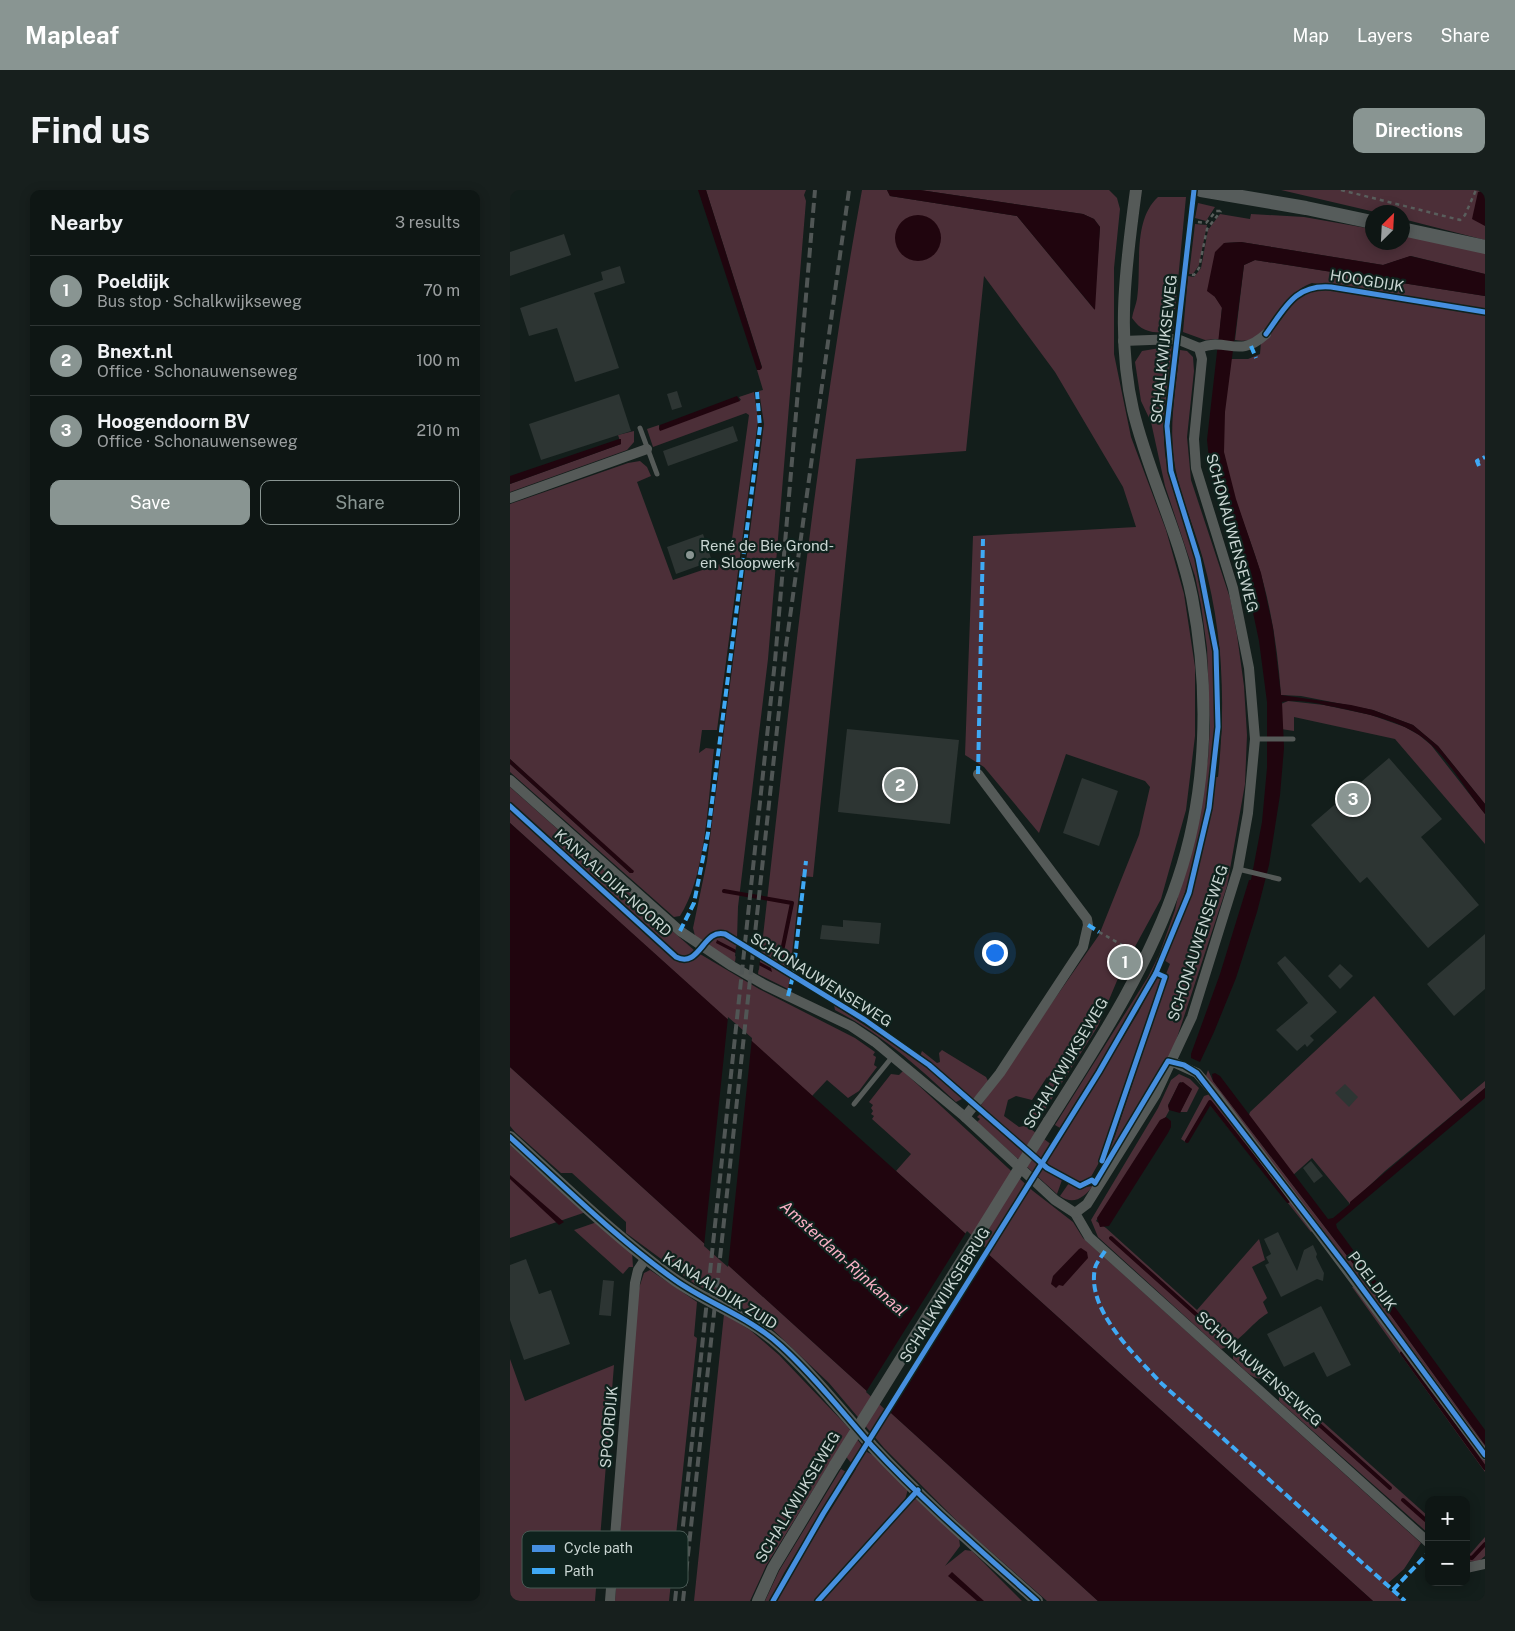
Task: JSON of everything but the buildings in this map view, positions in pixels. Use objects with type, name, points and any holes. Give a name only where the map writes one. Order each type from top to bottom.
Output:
[{"type":"main road","points":[[1201,190],[1306,208],[1365,221]]},
{"type":"main road","points":[[1410,231],[1485,247]]},
{"type":"street","name":"SCHALKWIJKSEWEG","points":[[758,1601],[773,1568],[835,1465],[1103,1037],[1159,930],[1179,878],[1201,774],[1203,696],[1192,597],[1180,553],[1133,410],[1123,341],[1126,259],[1136,190]]},
{"type":"street","points":[[1123,341],[1177,339],[1199,348],[1215,344],[1238,347],[1251,346],[1266,334]]},
{"type":"street","name":"SCHONAUWENSEWEG","points":[[1075,1213],[1087,1204],[1139,1124],[1173,1062],[1192,1017],[1238,869],[1248,813],[1255,739],[1249,668],[1233,588],[1196,468],[1194,439],[1202,358],[1199,348]]},
{"type":"street","points":[[510,498],[647,449]]},
{"type":"street","points":[[965,1117],[1005,1065],[1078,955],[1083,947],[1088,925],[1087,918],[978,774]]},
{"type":"street","name":"SCHONAUWENSEWEG","points":[[510,780],[680,930],[702,947],[765,985],[852,1026],[894,1056],[965,1117],[1055,1200],[1075,1213],[1089,1237],[1427,1541]]},
{"type":"street","name":"POELDIJK","points":[[1173,1062],[1197,1073],[1216,1095],[1485,1456]]},
{"type":"street","name":"KANAALDIJK ZUID","points":[[510,1137],[646,1258],[691,1290],[730,1311],[780,1345],[880,1453],[1037,1601]]},
{"type":"street","name":"SPOORDIJK","points":[[615,1531],[635,1282],[638,1270],[646,1258]]},
{"type":"street","points":[[1470,1567],[1485,1564]]},
{"type":"street","name":"SPOORDIJK","points":[[610,1601],[611,1588]]},
{"type":"lane","points":[[640,428],[657,474]]},
{"type":"lane","points":[[1255,739],[1293,739]]},
{"type":"lane","points":[[1238,869],[1279,879]]},
{"type":"lane","points":[[854,1104],[894,1056]]},
{"type":"path","points":[[1341,190],[1460,220],[1466,215],[1476,190]]},
{"type":"path","points":[[1184,274],[1194,275],[1200,268],[1207,229],[1220,211],[1216,210],[1206,223],[1190,221]]},
{"type":"path","points":[[1189,230],[1191,211]]},
{"type":"path","points":[[1100,932],[1131,950]]},
{"type":"shaded area","points":[[706,190],[806,190],[804,195],[806,201],[768,659],[738,907],[737,939],[720,930],[702,941],[695,936],[693,928],[707,861],[764,424],[759,391],[763,390],[757,370],[762,367]]},
{"type":"shaded area","points":[[862,190],[887,190],[890,196],[1017,216],[1094,309],[1100,227],[1094,219],[1083,214],[920,190],[1109,190],[1117,198],[1120,209],[1114,268],[1114,354],[1131,437],[1166,530],[1184,594],[1195,667],[1195,736],[1186,810],[1161,899],[1119,976],[1098,1026],[1032,1130],[1056,1148],[1138,1013],[1157,976],[1162,979],[1101,1159],[1088,1182],[1078,1181],[1049,1165],[979,1108],[1099,935],[1139,835],[1150,787],[1145,781],[1066,754],[1039,833],[984,767],[965,755],[973,536],[1136,527],[1123,487],[1055,372],[984,276],[966,451],[856,459],[813,877],[801,876],[791,962],[787,970],[761,954],[817,476]],"holes":[[[1047,1077],[1050,1081],[1024,1126],[1019,1127],[1004,1116],[1008,1100],[1016,1096],[1032,1100]]]},
{"type":"shaded area","points":[[1281,190],[1485,190],[1478,192],[1485,226],[1485,240],[1410,221],[1410,205],[1365,205],[1365,210]]},
{"type":"shaded area","points":[[1158,197],[1186,197],[1173,332],[1145,330],[1132,318],[1137,299],[1141,231],[1150,207]]},
{"type":"shaded area","points":[[1198,203],[1215,207],[1206,221],[1195,218]]},
{"type":"shaded area","points":[[1220,214],[1250,219],[1251,214],[1304,217],[1365,228],[1365,250],[1410,250],[1410,237],[1485,253],[1485,274],[1411,256],[1383,265],[1241,242],[1224,243],[1215,297],[1222,307],[1219,339],[1205,340],[1183,332],[1188,276],[1194,277],[1201,268],[1208,230]]},
{"type":"shaded area","points":[[1195,224],[1207,225],[1199,265],[1193,274],[1189,274]]},
{"type":"shaded area","points":[[1255,260],[1485,296],[1485,310],[1312,283],[1301,288],[1258,336],[1247,340],[1235,340],[1244,265]]},
{"type":"shaded area","points":[[1322,289],[1485,315],[1485,804],[1438,746],[1413,725],[1373,710],[1301,696],[1281,695],[1268,601],[1256,556],[1235,499],[1224,454],[1225,407],[1231,359],[1248,359],[1260,354],[1261,342],[1294,303],[1310,292]]},
{"type":"shaded area","points":[[1172,346],[1165,413],[1165,453],[1174,494],[1202,581],[1209,617],[1214,663],[1216,709],[1213,756],[1207,802],[1198,848],[1169,936],[1149,978],[1128,1016],[1060,1128],[1055,1125],[1148,977],[1159,955],[1175,910],[1208,759],[1210,726],[1207,648],[1201,605],[1195,576],[1165,486],[1151,422],[1141,401],[1135,362],[1142,351]]},
{"type":"shaded area","points":[[1180,350],[1187,351],[1193,357],[1194,371],[1187,437],[1191,480],[1230,598],[1237,635],[1244,686],[1247,735],[1245,784],[1227,886],[1171,1056],[1096,1180],[1115,1136],[1168,976],[1166,974],[1170,964],[1164,960],[1197,870],[1208,825],[1216,777],[1218,777],[1222,722],[1219,640],[1210,586],[1182,493],[1173,453],[1173,414]]},
{"type":"shaded area","points":[[754,392],[758,420],[717,730],[702,730],[699,753],[706,748],[714,749],[705,836],[701,859],[689,899],[680,916],[674,917],[510,772],[510,764],[630,873],[633,873],[510,759],[510,504],[628,463],[640,461],[647,467],[651,476],[637,482],[673,580],[729,561],[749,415],[746,413],[653,447],[647,429],[659,425],[659,429],[741,400],[739,397]]},
{"type":"shaded area","points":[[634,431],[634,442],[627,450],[510,492],[510,484],[621,444],[618,435]]},
{"type":"shaded area","points":[[1288,701],[1324,705],[1371,715],[1405,727],[1419,735],[1431,745],[1485,814],[1485,844],[1395,739],[1294,717],[1294,731],[1281,729],[1281,704]]},
{"type":"shaded area","points":[[510,787],[695,951],[685,957],[677,955],[510,804]]},
{"type":"shaded area","points":[[510,809],[674,958],[688,961],[700,954],[759,989],[855,1038],[875,1052],[873,1055],[876,1057],[874,1065],[877,1067],[859,1091],[848,1098],[827,1080],[812,1096],[510,823]]},
{"type":"shaded area","points":[[719,935],[737,945],[735,962],[706,944]]},
{"type":"shaded area","points":[[760,959],[790,978],[788,989],[758,974]]},
{"type":"shaded area","points":[[1374,996],[1461,1101],[1485,1081],[1485,1088],[1385,1171],[1350,1204],[1312,1158],[1292,1176],[1248,1118],[1250,1112]]},
{"type":"shaded area","points":[[834,1005],[928,1067],[964,1098],[956,1102],[899,1052],[869,1030],[835,1010]]},
{"type":"shaded area","points":[[942,1050],[986,1077],[989,1083],[972,1100],[947,1076],[920,1056],[922,1051],[937,1063],[940,1062],[939,1053]]},
{"type":"shaded area","points":[[510,1067],[1098,1601],[1047,1601],[965,1529],[884,1448],[829,1383],[769,1326],[741,1307],[695,1284],[626,1233],[626,1222],[572,1173],[561,1173],[510,1126]]},
{"type":"shaded area","points":[[1208,1070],[1213,1081],[1361,1274],[1485,1445],[1485,1451],[1206,1076]]},
{"type":"shaded area","points":[[903,1071],[1033,1191],[1073,1222],[1083,1238],[1421,1543],[1404,1569],[1385,1586],[1402,1601],[1373,1601],[896,1171],[911,1154],[872,1119],[874,1116],[871,1114],[873,1111],[871,1108],[873,1105],[869,1102],[891,1074],[899,1075]]},
{"type":"shaded area","points":[[1179,1074],[1190,1079],[1199,1088],[1187,1112],[1180,1112],[1192,1089],[1180,1082],[1168,1105],[1170,1109],[1164,1120],[1160,1121],[1096,1221],[1197,1310],[1259,1239],[1265,1260],[1252,1267],[1267,1298],[1263,1302],[1268,1313],[1234,1343],[1221,1349],[1098,1237],[1091,1220],[1158,1108],[1171,1080]]},
{"type":"shaded area","points":[[1210,1094],[1315,1229],[1311,1232],[1210,1105],[1187,1143],[1181,1139],[1204,1096]]},
{"type":"shaded area","points":[[980,1114],[1045,1169],[1062,1180],[1057,1194],[977,1122],[980,1119],[977,1117]]},
{"type":"shaded area","points":[[510,1145],[586,1212],[510,1238]]},
{"type":"shaded area","points":[[1069,1183],[1078,1188],[1093,1186],[1082,1197],[1070,1200],[1060,1196]]},
{"type":"shaded area","points":[[597,1222],[632,1251],[633,1267],[629,1267],[623,1274],[574,1230]]},
{"type":"shaded area","points":[[650,1270],[697,1302],[694,1336],[697,1338],[676,1531],[620,1531],[638,1291],[644,1273]]},
{"type":"shaded area","points":[[1357,1285],[1485,1460],[1485,1472],[1352,1287]]},
{"type":"shaded area","points":[[724,1314],[750,1330],[779,1355],[846,1425],[867,1452],[877,1457],[908,1489],[905,1500],[814,1601],[776,1601],[856,1469],[839,1448],[766,1566],[750,1601],[694,1601]]},
{"type":"shaded area","points":[[1239,1347],[1271,1376],[1260,1379],[1246,1372],[1233,1359],[1233,1353]]},
{"type":"shaded area","points":[[510,1359],[525,1401],[614,1365],[601,1531],[522,1531],[522,1588],[596,1588],[595,1601],[510,1601]]},
{"type":"shaded area","points":[[1285,1388],[1425,1513],[1425,1530],[1279,1401],[1279,1395]]},
{"type":"shaded area","points":[[841,1469],[846,1472],[784,1573],[770,1601],[765,1601],[779,1571]]},
{"type":"shaded area","points":[[916,1499],[959,1538],[960,1546],[945,1566],[965,1550],[972,1551],[1022,1601],[821,1601],[883,1529],[908,1504]]},
{"type":"shaded area","points":[[1485,1537],[1485,1556],[1479,1561],[1470,1562],[1470,1554]]},
{"type":"shaded area","points":[[616,1588],[670,1588],[669,1601],[615,1601]]},
{"type":"water","points":[[698,190],[706,190],[762,368],[760,370],[757,370]]},
{"type":"water","points":[[887,190],[920,190],[1083,214],[1094,219],[1100,227],[1095,310],[1017,216],[890,196]]},
{"type":"water","points":[[1485,191],[1485,226],[1472,219],[1478,192]]},
{"type":"water","points":[[913,215],[923,215],[937,225],[941,238],[937,251],[931,257],[923,261],[913,261],[899,251],[895,243],[895,233],[905,219]]},
{"type":"water","points":[[1241,242],[1383,265],[1410,256],[1485,274],[1485,296],[1255,260],[1244,265],[1225,412],[1224,452],[1236,499],[1261,573],[1273,628],[1281,695],[1373,710],[1413,725],[1438,746],[1485,804],[1485,814],[1437,751],[1410,729],[1378,717],[1346,709],[1302,701],[1282,702],[1284,748],[1280,795],[1269,865],[1257,912],[1236,978],[1200,1062],[1191,1058],[1191,1054],[1220,974],[1249,880],[1251,880],[1262,822],[1267,768],[1267,702],[1259,641],[1247,584],[1210,467],[1207,440],[1222,308],[1215,297],[1207,291],[1215,252],[1224,243]]},
{"type":"water","points":[[737,396],[740,401],[660,431],[659,429],[660,425]]},
{"type":"water","points":[[621,439],[621,444],[510,484],[510,476]]},
{"type":"water","points":[[510,759],[634,871],[633,873],[630,873],[510,764]]},
{"type":"water","name":"Amsterdam-Rijnkanaal","points":[[510,823],[1373,1601],[1098,1601],[510,1067]]},
{"type":"water","points":[[717,940],[771,968],[772,972],[716,943]]},
{"type":"water","points":[[1215,1073],[1220,1076],[1328,1219],[1333,1218],[1350,1204],[1350,1202],[1485,1088],[1485,1098],[1336,1224],[1337,1228],[1485,1430],[1485,1445],[1361,1274],[1213,1081],[1212,1074]]},
{"type":"water","points":[[1183,1082],[1192,1089],[1180,1113],[1169,1110],[1168,1106],[1179,1083]]},
{"type":"water","points":[[1166,1117],[1171,1121],[1168,1133],[1109,1226],[1100,1227],[1097,1218],[1160,1120]]},
{"type":"water","points":[[510,1175],[564,1222],[559,1225],[510,1179]]},
{"type":"water","points":[[1081,1248],[1087,1252],[1088,1258],[1063,1286],[1059,1285],[1056,1288],[1051,1284],[1053,1276]]},
{"type":"water","points":[[952,1572],[984,1601],[977,1601],[948,1576]]},
{"type":"pier","points":[[736,946],[760,959],[759,970],[735,956]]},
{"type":"pier","points":[[728,1017],[752,1038],[728,1267],[704,1246]]},
{"type":"pier","points":[[967,1231],[990,1252],[890,1414],[866,1392]]},
{"type":"waterway","points":[[724,891],[792,903],[781,956]]},
{"type":"waterway","points":[[1187,1141],[1210,1102],[1288,1201]]},
{"type":"waterway","points":[[1111,1238],[1227,1342]]},
{"type":"waterway","points":[[1402,1353],[1485,1468]]},
{"type":"waterway","points":[[1241,1355],[1263,1375]]},
{"type":"waterway","points":[[1285,1394],[1390,1488]]},
{"type":"waterway","points":[[1403,1500],[1425,1519]]},
{"type":"waterway","points":[[1470,1558],[1472,1558],[1485,1544]]},
{"type":"railway","points":[[682,1531],[775,661],[815,190]]},
{"type":"railway","points":[[688,1555],[786,646],[849,190]]},
{"type":"railway","points":[[675,1601],[676,1588]]},
{"type":"railway","points":[[683,1601],[684,1588]]},
{"type":"marked path","points":[[1251,346],[1256,358]]},
{"type":"marked path","points":[[680,931],[694,903],[708,833],[760,427],[757,392]]},
{"type":"marked path","points":[[1479,466],[1477,461],[1485,457]]},
{"type":"marked path","points":[[978,774],[983,539]]},
{"type":"marked path","points":[[788,996],[793,976],[806,861]]},
{"type":"marked path","points":[[1088,925],[1099,932]]},
{"type":"marked path","points":[[1105,1251],[1095,1268],[1094,1284],[1098,1300],[1105,1315],[1126,1345],[1161,1383],[1405,1601]]},
{"type":"marked path","points":[[1393,1590],[1425,1556]]},
{"type":"cycle path","name":"SCHALKWIJKSEBRUG","points":[[773,1601],[823,1514],[1099,1072],[1156,973],[1189,893],[1209,808],[1218,727],[1216,651],[1198,558],[1171,471],[1167,426],[1194,190]]},
{"type":"cycle path","name":"HOOGDIJK","points":[[1266,334],[1292,300],[1308,289],[1319,287],[1331,287],[1485,312]]},
{"type":"cycle path","name":"KANAALDIJK-NOORD","points":[[510,806],[676,957],[691,958],[711,937],[725,934],[865,1020],[929,1065],[1047,1168],[1080,1186],[1092,1180],[1095,1183],[1168,1061],[1184,1065],[1197,1073],[1348,1269],[1485,1455]]},
{"type":"cycle path","points":[[1102,1161],[1165,977],[1156,973]]},
{"type":"cycle path","points":[[510,1137],[591,1211],[653,1264],[688,1289],[756,1327],[781,1346],[828,1394],[872,1446],[911,1486],[1037,1601]]},
{"type":"cycle path","points":[[818,1601],[918,1490]]},
{"type":"place","name":"René de Bie Grond- en Sloopwerk","points":[[690,555]]},
{"type":"place","name":"Bnext.nl","points":[[900,785]]},
{"type":"place","name":"Hoogendoorn BV","points":[[1353,799]]},
{"type":"place","name":"Poeldijk","points":[[1125,962]]}]
